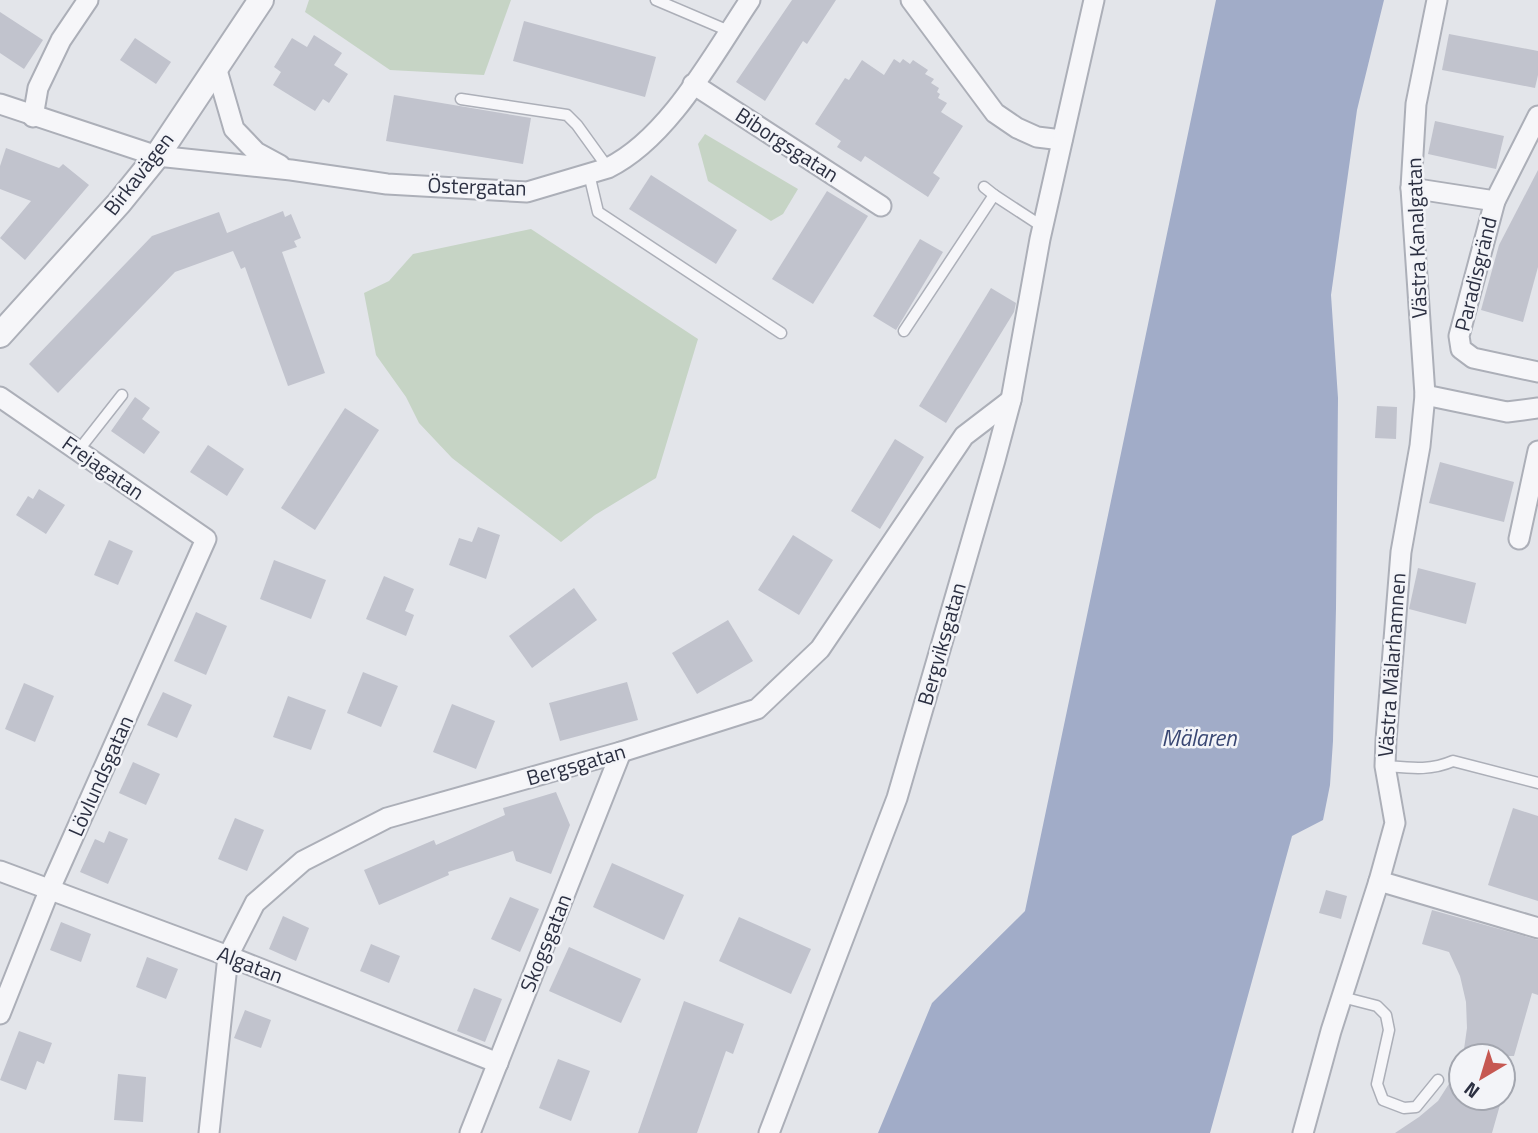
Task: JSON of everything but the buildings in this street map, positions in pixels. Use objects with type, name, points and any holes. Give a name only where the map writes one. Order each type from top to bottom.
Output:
[{"type":"street","points":[[33,117],[38,88],[61,40],[88,0]]},
{"type":"street","name":"Birkavägen","points":[[0,335],[119,203],[157,156],[261,0]]},
{"type":"street","name":"Östergatan","points":[[0,104],[157,156],[290,170],[387,184],[527,192],[589,174],[619,162],[659,129],[750,0]]},
{"type":"street","points":[[911,0],[995,113],[1017,128],[1037,137],[1062,140]]},
{"type":"street","name":"Bergviksgatan","points":[[769,1133],[897,798],[1011,400],[1043,228],[1094,0]]},
{"type":"street","name":"Västra Kanalgatan","points":[[1425,395],[1411,188],[1416,104],[1437,0]]},
{"type":"street","name":"Östergatan","points":[[216,67],[234,129],[256,152],[290,170]]},
{"type":"street","name":"Biborgsgatan","points":[[693,84],[881,206]]},
{"type":"street","name":"Paradisgränd","points":[[1538,116],[1494,201],[1459,336],[1461,349],[1473,358],[1538,372]]},
{"type":"street","name":"Paradisgränd","points":[[1411,188],[1494,201]]},
{"type":"street","points":[[1425,395],[1507,412],[1538,408]]},
{"type":"street","name":"Västra Mälarhamnen","points":[[1303,1133],[1395,823],[1385,766],[1401,552],[1420,446],[1425,395]]},
{"type":"street","name":"Frejagatan","points":[[0,397],[206,539]]},
{"type":"street","name":"Bergsgatan","points":[[209,1133],[228,956],[255,903],[303,861],[387,818],[621,752],[757,709],[820,649],[964,436],[1011,400]]},
{"type":"street","points":[[1519,539],[1538,451]]},
{"type":"street","name":"Lövlundsgatan","points":[[0,1014],[49,891],[206,539]]},
{"type":"street","name":"Skogsgatan","points":[[470,1133],[621,752]]},
{"type":"street","name":"Algatan","points":[[0,871],[228,956],[498,1063]]},
{"type":"street","points":[[1379,881],[1538,928]]},
{"type":"lane","points":[[656,0],[729,30]]},
{"type":"lane","points":[[461,99],[567,115],[608,167]]},
{"type":"lane","points":[[589,174],[597,212],[781,333]]},
{"type":"lane","points":[[984,187],[1043,228]]},
{"type":"lane","points":[[904,331],[994,195]]},
{"type":"lane","points":[[78,451],[122,395]]},
{"type":"lane","points":[[1385,766],[1420,770],[1440,767],[1453,761],[1538,783]]},
{"type":"lane","points":[[1342,997],[1377,1006],[1386,1015],[1389,1030],[1377,1084],[1383,1100],[1404,1108],[1416,1107],[1438,1080]]},
{"type":"green space","points":[[309,0],[511,0],[484,75],[390,70],[305,12]]},
{"type":"green space","points":[[705,134],[798,189],[783,214],[771,221],[708,181],[698,144]]},
{"type":"green space","points":[[531,229],[698,339],[656,478],[595,515],[561,542],[452,458],[419,423],[406,397],[376,355],[364,293],[389,281],[413,254]]},
{"type":"water","name":"Mälaren","points":[[1216,0],[1384,0],[1357,110],[1331,295],[1338,398],[1336,608],[1333,741],[1330,785],[1323,820],[1292,836],[1210,1133],[878,1133],[932,1003],[1025,911]]}]
